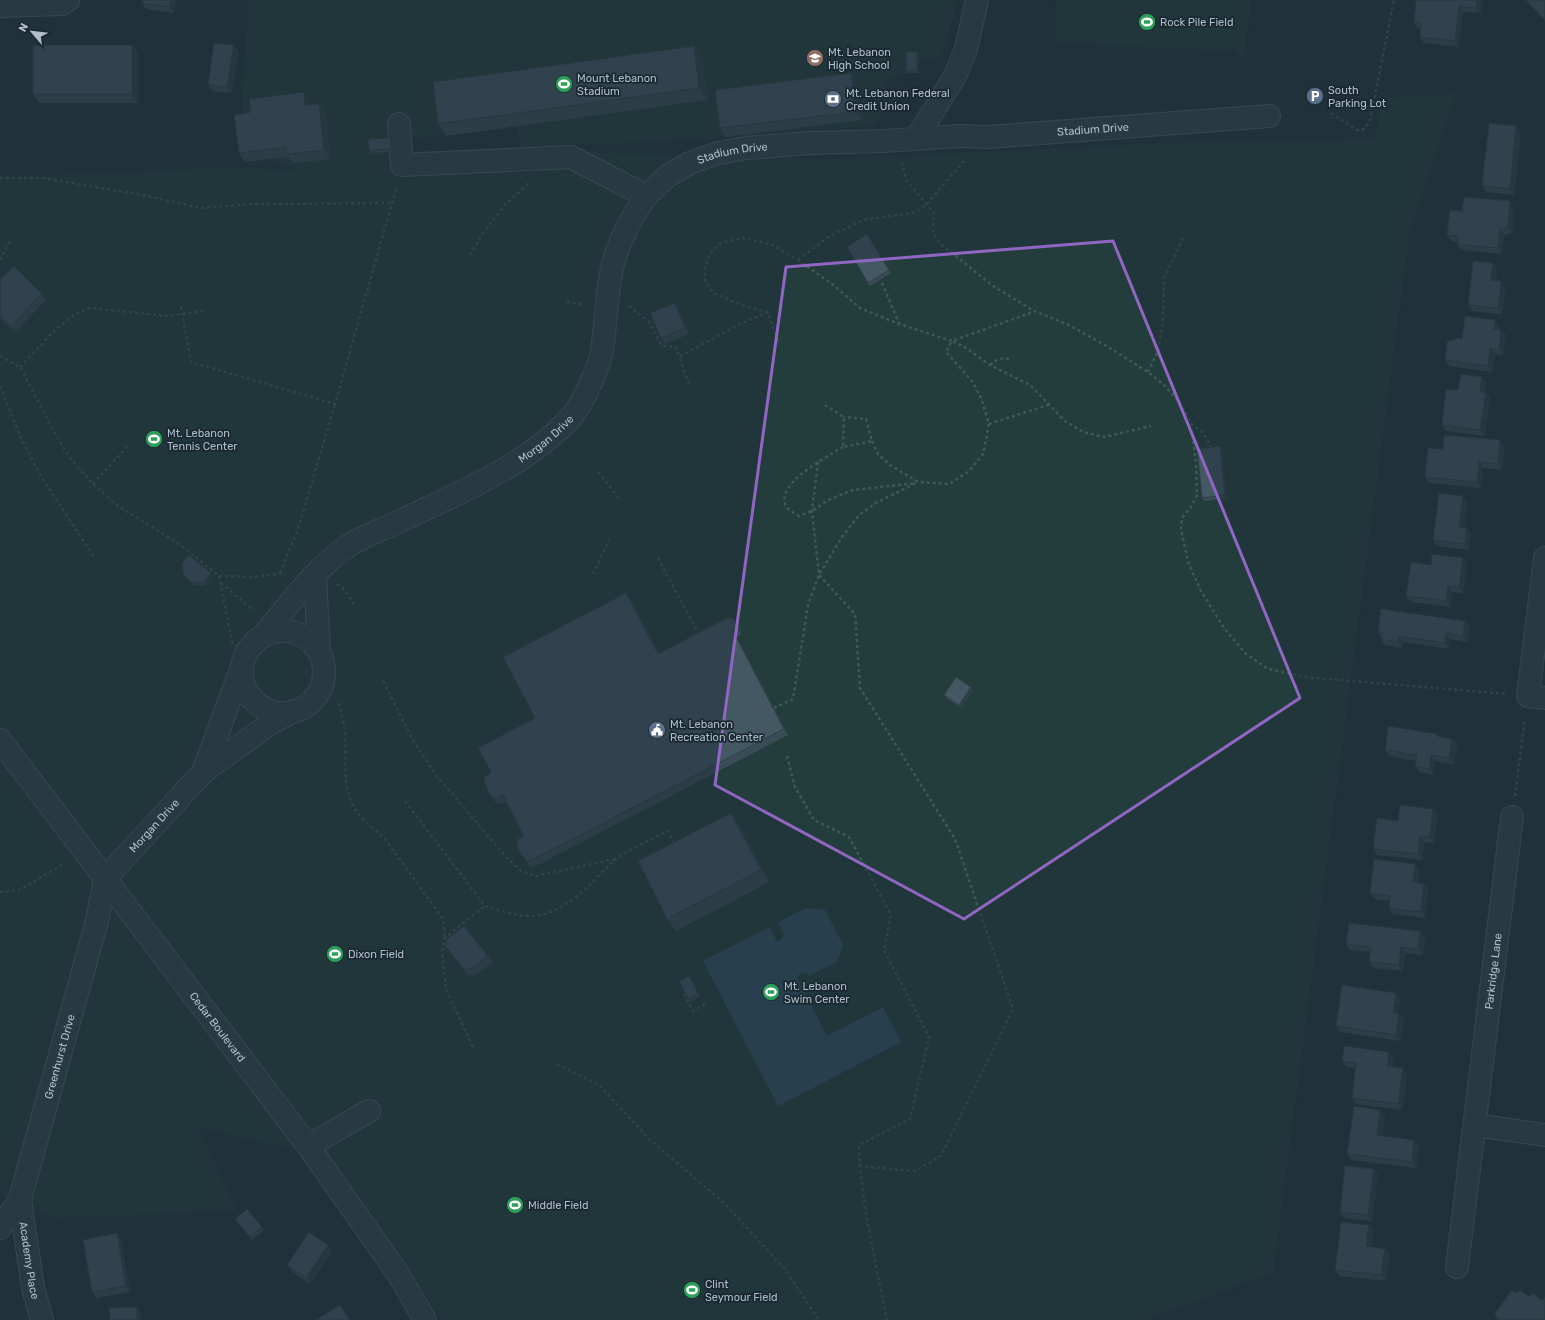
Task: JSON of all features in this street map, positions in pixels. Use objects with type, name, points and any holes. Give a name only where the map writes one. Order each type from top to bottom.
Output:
[{"type":"street","points":[[0,6],[63,4],[68,0]]},
{"type":"street","points":[[916,139],[954,76],[966,49],[977,0]]},
{"type":"street","name":"Stadium Drive","points":[[646,196],[670,175],[690,163],[718,153],[746,148],[812,143],[884,142],[959,136],[988,137],[1269,116]]},
{"type":"street","points":[[399,124],[402,165],[571,157],[646,196]]},
{"type":"street","name":"Morgan Drive","points":[[263,636],[324,578],[331,558],[352,543],[467,489],[514,463],[546,441],[573,414],[588,389],[602,352],[609,289],[616,255],[629,222],[646,196]]},
{"type":"street","points":[[1536,697],[1545,558]]},
{"type":"street","points":[[319,651],[310,641],[300,634],[287,631],[274,632],[263,636],[253,644],[244,659],[242,678],[246,691],[254,702],[266,709],[279,713],[292,712],[304,708],[314,699],[321,688],[324,676],[323,663],[319,651],[324,578]]},
{"type":"street","name":"Morgan Drive","points":[[203,772],[244,659]]},
{"type":"street","name":"Morgan Drive","points":[[105,879],[203,772],[271,723],[292,712]]},
{"type":"street","name":"Cedar Boulevard","points":[[0,740],[308,1146],[399,1275],[425,1320]]},
{"type":"street","name":"Parkridge Lane","points":[[1457,1268],[1512,816]]},
{"type":"street","name":"Greenhurst Drive","points":[[0,1228],[20,1199],[97,921],[105,879]]},
{"type":"street","points":[[308,1146],[370,1111]]},
{"type":"street","points":[[1475,1125],[1545,1135]]},
{"type":"street","name":"Academy Place","points":[[20,1199],[33,1288],[42,1320]]},
{"type":"path","points":[[1331,113],[1357,130],[1365,129],[1370,120],[1394,0]]},
{"type":"path","points":[[798,260],[828,237],[864,220],[917,212],[927,204],[969,155]]},
{"type":"path","points":[[902,161],[906,180],[934,213],[933,234],[941,244],[993,286],[1034,311],[1069,325],[1148,372],[1165,386],[1182,404],[1191,422],[1196,464],[1197,495],[1191,507],[1182,518],[1181,529],[1188,562],[1201,591],[1221,622],[1246,654],[1268,669],[1306,676],[1536,697],[1512,816]]},
{"type":"path","points":[[280,573],[298,529],[393,203],[402,165]]},
{"type":"path","points":[[470,255],[483,233],[504,206],[536,177]]},
{"type":"path","points":[[0,178],[43,178],[137,194],[202,208],[251,204],[393,203]]},
{"type":"path","points":[[1148,372],[1158,351],[1162,329],[1164,278],[1184,236]]},
{"type":"path","points":[[768,312],[741,305],[713,293],[705,280],[705,267],[710,253],[721,243],[742,238],[771,244],[798,260],[832,284],[860,308],[899,324],[966,348],[990,365],[1030,384],[1048,405],[1065,421],[1083,432],[1104,437],[1151,426]]},
{"type":"path","points":[[0,260],[10,241]]},
{"type":"path","points":[[882,283],[899,324]]},
{"type":"path","points":[[567,302],[587,305]]},
{"type":"path","points":[[624,302],[649,322],[662,346],[676,347],[689,384]]},
{"type":"path","points":[[181,307],[190,362],[335,404]]},
{"type":"path","points":[[20,367],[57,328],[75,314],[90,308],[163,316],[203,311]]},
{"type":"path","points":[[872,441],[843,447],[818,462],[797,478],[785,493],[785,503],[790,512],[799,516],[812,511],[828,500],[853,490],[918,482],[949,484],[968,472],[983,454],[989,424],[981,398],[972,381],[946,352],[952,342],[1034,311]]},
{"type":"path","points":[[768,312],[779,344]]},
{"type":"path","points":[[679,357],[738,325],[768,312]]},
{"type":"path","points":[[0,356],[20,367],[57,437],[70,458],[92,484],[115,504],[178,543],[219,576],[252,577],[288,573]]},
{"type":"path","points":[[990,365],[997,359],[1010,359]]},
{"type":"path","points":[[0,386],[20,436],[40,476],[94,557]]},
{"type":"path","points":[[825,405],[844,417],[866,419],[872,441],[878,454],[890,465],[918,482]]},
{"type":"path","points":[[989,424],[1048,405]]},
{"type":"path","points":[[843,447],[844,417]]},
{"type":"path","points":[[1191,422],[1204,433],[1211,448]]},
{"type":"path","points":[[92,484],[127,447]]},
{"type":"path","points":[[818,462],[812,511],[819,575],[854,614],[860,688],[955,839],[1013,1009],[941,1156],[915,1171],[860,1166]]},
{"type":"path","points":[[598,472],[618,497]]},
{"type":"path","points":[[774,708],[793,699],[808,606],[819,575],[842,537],[860,515],[876,503],[918,482]]},
{"type":"path","points":[[593,574],[609,540]]},
{"type":"path","points":[[658,558],[701,640]]},
{"type":"path","points":[[219,576],[232,642],[244,659]]},
{"type":"path","points":[[324,578],[344,589],[351,598],[354,606]]},
{"type":"path","points":[[220,583],[254,611]]},
{"type":"path","points":[[383,681],[411,737],[436,775],[506,857],[520,871],[536,876],[616,859]]},
{"type":"path","points":[[339,703],[345,733],[345,778],[349,796],[355,809],[366,822],[378,831],[385,839],[443,919],[445,938],[442,952],[446,988],[473,1047]]},
{"type":"path","points":[[787,756],[795,787],[814,820],[849,837],[891,915],[884,950],[929,1037],[910,1119],[859,1145],[860,1166],[866,1207],[887,1320]]},
{"type":"path","points":[[405,801],[485,906],[500,911],[530,917],[550,914],[576,897],[616,859],[668,831],[677,849]]},
{"type":"path","points":[[0,892],[19,890],[64,864]]},
{"type":"path","points":[[445,938],[485,906]]},
{"type":"path","points":[[684,994],[693,1011],[707,1003]]},
{"type":"path","points":[[557,1064],[598,1085],[648,1138],[725,1204],[784,1268],[819,1320]]},
{"type":"highlighted area","points":[[1113,241],[1300,698],[964,919],[715,785],[786,267]]},
{"type":"green space","points":[[249,0],[956,0],[950,32],[944,49],[935,59],[919,60],[919,73],[908,73],[884,81],[887,93],[886,105],[877,122],[873,126],[713,139],[520,147],[517,126],[412,139],[398,160],[569,152],[833,159],[1220,141],[1375,139],[1382,98],[1456,94],[1409,236],[1273,1273],[1146,1320],[441,1320],[409,1267],[330,1156],[199,1128],[237,1211],[55,1218],[0,1194],[0,177],[225,168],[305,171],[264,160],[245,162],[240,124]]},
{"type":"green space","name":"Rock Pile Field","points":[[1056,0],[1251,0],[1244,59],[1239,58],[1237,51],[1055,43]]},
{"type":"water","points":[[806,908],[825,910],[843,945],[837,962],[811,975],[804,973],[796,976],[827,1036],[883,1007],[901,1042],[778,1106],[703,961],[770,927],[777,942],[782,939],[784,934],[778,922]]},
{"type":"building","points":[[142,0],[171,0],[170,7],[142,3]]},
{"type":"building","points":[[1416,0],[1477,0],[1476,8],[1459,6],[1455,41],[1420,37],[1421,23],[1414,22]]},
{"type":"building","points":[[1527,0],[1545,0],[1545,20]]},
{"type":"building","points":[[214,43],[234,45],[227,87],[208,85]]},
{"type":"building","points":[[33,45],[132,45],[132,94],[33,94]]},
{"type":"building","points":[[694,46],[699,88],[438,124],[433,82]]},
{"type":"building","points":[[906,52],[917,52],[917,70],[906,70]]},
{"type":"building","points":[[851,73],[855,112],[720,128],[715,90]]},
{"type":"building","points":[[304,92],[305,105],[319,104],[324,150],[287,154],[286,147],[239,153],[234,115],[251,112],[249,99]]},
{"type":"building","points":[[1489,123],[1516,126],[1510,189],[1482,186]]},
{"type":"building","points":[[368,139],[391,139],[391,149],[369,150]]},
{"type":"building","points":[[1464,197],[1510,201],[1508,227],[1500,229],[1498,248],[1457,244],[1458,236],[1447,235],[1450,210],[1462,211]]},
{"type":"building","points":[[867,234],[889,270],[868,283],[847,247]]},
{"type":"building","points":[[1473,261],[1493,263],[1491,280],[1501,281],[1498,308],[1468,305]]},
{"type":"building","points":[[14,266],[42,294],[11,326],[0,316],[0,280]]},
{"type":"building","points":[[675,303],[685,328],[661,338],[650,313]]},
{"type":"building","points":[[1465,316],[1495,320],[1494,329],[1501,330],[1499,349],[1490,348],[1488,366],[1445,360],[1447,342],[1458,338],[1462,339]]},
{"type":"building","points":[[1461,374],[1482,377],[1480,392],[1486,392],[1480,430],[1442,425],[1446,389],[1458,390]]},
{"type":"building","points":[[1444,435],[1500,440],[1498,464],[1479,462],[1477,482],[1425,477],[1428,448],[1443,449]]},
{"type":"building","points":[[1220,446],[1225,495],[1202,498],[1197,449]]},
{"type":"building","points":[[1439,493],[1463,496],[1459,527],[1467,528],[1465,544],[1433,540]]},
{"type":"building","points":[[1432,554],[1463,558],[1459,587],[1448,586],[1446,601],[1406,596],[1411,562],[1431,565]]},
{"type":"building","points":[[189,555],[211,573],[204,582],[193,583],[183,574],[182,563]]},
{"type":"building","name":"Mt. Lebanon Recreation Center","points":[[626,593],[658,654],[727,618],[732,618],[735,620],[737,624],[733,631],[784,729],[536,858],[526,861],[516,846],[518,839],[524,836],[503,795],[497,798],[492,797],[489,793],[484,782],[484,778],[491,772],[478,748],[535,718],[503,657]]},
{"type":"building","points":[[1381,609],[1465,621],[1463,636],[1446,633],[1445,643],[1399,636],[1398,642],[1381,639],[1382,632],[1378,632]]},
{"type":"building","points":[[956,677],[971,687],[959,705],[944,695]]},
{"type":"building","points":[[1388,726],[1437,734],[1437,736],[1452,739],[1449,758],[1431,755],[1429,769],[1415,766],[1417,755],[1385,750]]},
{"type":"building","points":[[1400,805],[1433,809],[1430,837],[1420,836],[1418,854],[1373,849],[1377,818],[1398,821]]},
{"type":"building","points":[[731,813],[761,870],[667,919],[638,861]]},
{"type":"building","points":[[1374,859],[1415,864],[1413,882],[1424,884],[1421,912],[1389,908],[1390,896],[1370,893]]},
{"type":"building","points":[[1349,923],[1420,931],[1418,949],[1401,947],[1399,965],[1369,962],[1371,947],[1346,944]]},
{"type":"building","points":[[464,926],[488,956],[471,969],[464,969],[445,946],[447,939]]},
{"type":"building","points":[[689,976],[698,993],[688,999],[679,981]]},
{"type":"building","points":[[1342,985],[1396,993],[1393,1013],[1399,1014],[1396,1035],[1336,1026]]},
{"type":"building","points":[[1344,1046],[1389,1052],[1387,1066],[1403,1068],[1398,1104],[1352,1098],[1356,1063],[1342,1061]]},
{"type":"building","points":[[1354,1106],[1380,1110],[1377,1135],[1414,1140],[1412,1162],[1347,1154]]},
{"type":"building","points":[[1345,1166],[1374,1169],[1368,1215],[1340,1212]]},
{"type":"building","points":[[247,1209],[262,1227],[250,1237],[235,1219]]},
{"type":"building","points":[[1341,1222],[1369,1225],[1366,1246],[1385,1249],[1381,1275],[1335,1270]]},
{"type":"building","points":[[309,1232],[328,1245],[306,1278],[287,1265]]},
{"type":"building","points":[[117,1233],[126,1286],[92,1292],[83,1240]]},
{"type":"building","points":[[1512,1290],[1517,1293],[1520,1290],[1530,1297],[1532,1293],[1542,1300],[1545,1297],[1545,1320],[1501,1320],[1494,1315]]},
{"type":"building","points":[[340,1305],[350,1320],[316,1320]]},
{"type":"building","points":[[137,1307],[137,1320],[110,1320],[109,1308]]},
{"type":"place","name":"Rock Pile Field","points":[[1147,22]]},
{"type":"place","name":"Mt. Lebanon High School","points":[[815,58]]},
{"type":"place","name":"Mount Lebanon Stadium","points":[[564,84]]},
{"type":"place","name":"South Parking Lot","points":[[1315,96]]},
{"type":"place","name":"Mt. Lebanon Federal Credit Union","points":[[833,99]]},
{"type":"place","name":"Mt. Lebanon Tennis Center","points":[[154,439]]},
{"type":"place","name":"Mt. Lebanon Recreation Center","points":[[657,730]]},
{"type":"place","name":"Dixon Field","points":[[335,954]]},
{"type":"place","name":"Mt. Lebanon Swim Center","points":[[771,992]]},
{"type":"place","name":"Middle Field","points":[[515,1205]]},
{"type":"place","name":"Clint Seymour Field","points":[[692,1290]]}]
